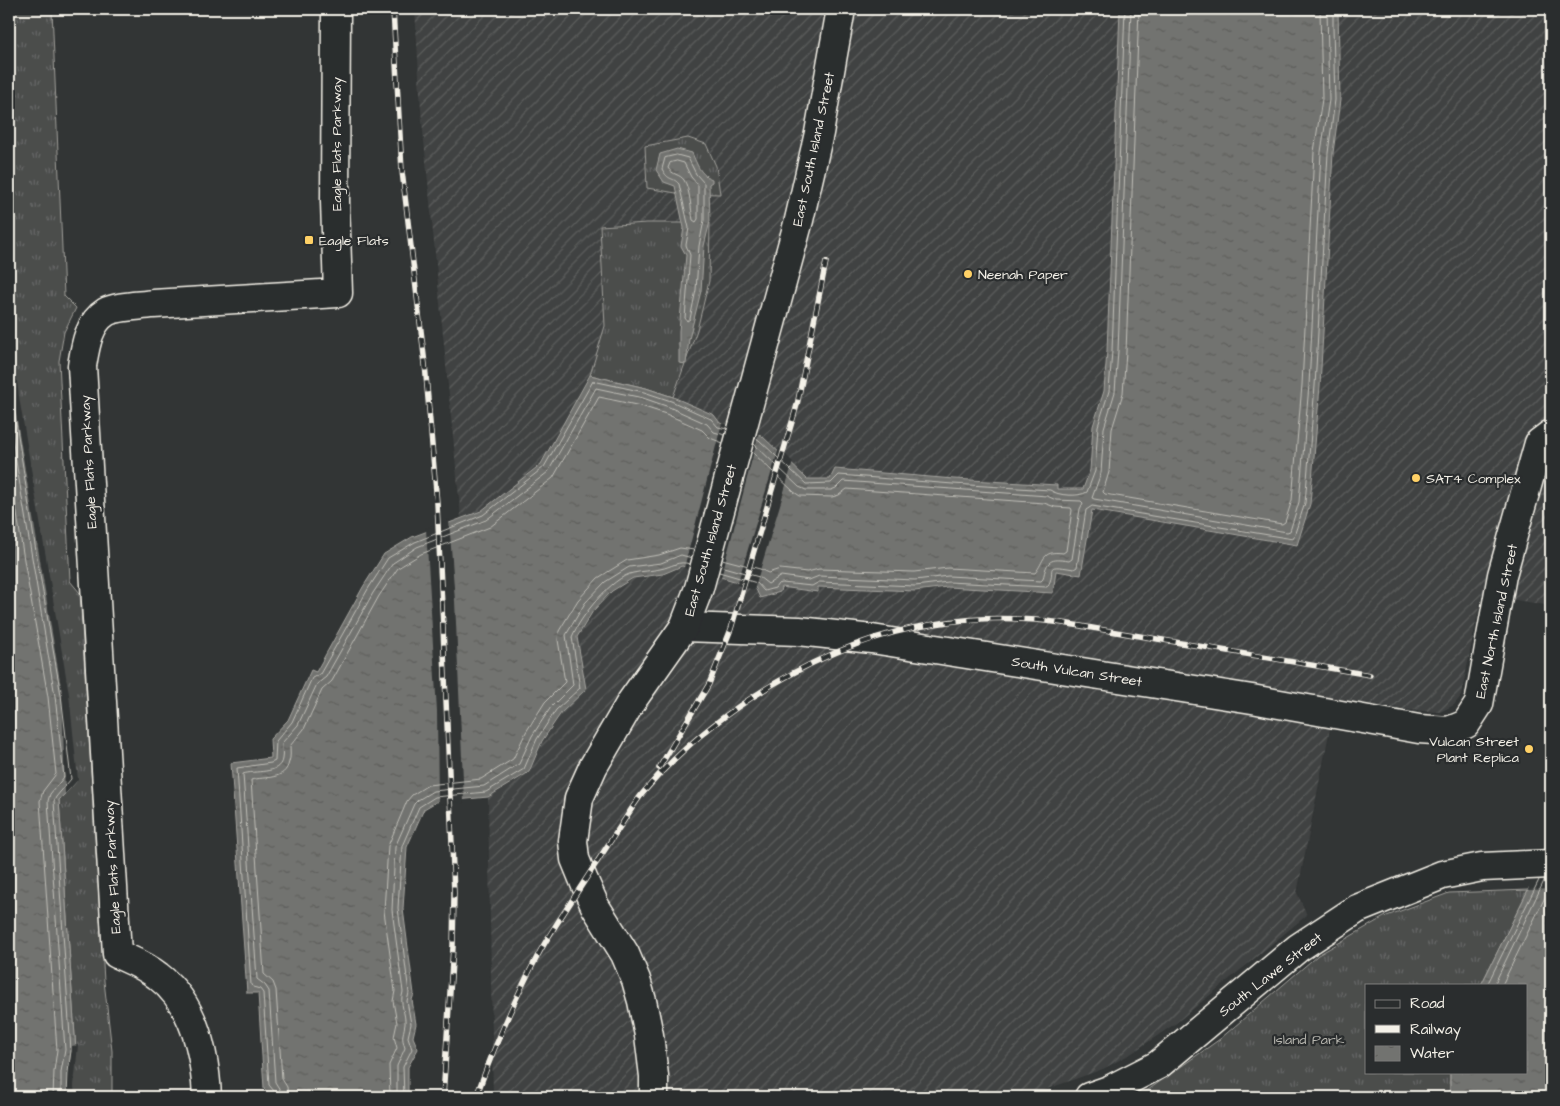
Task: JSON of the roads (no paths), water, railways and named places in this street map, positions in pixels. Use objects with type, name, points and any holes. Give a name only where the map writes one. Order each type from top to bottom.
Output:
[{"type":"street","name":"Eagle Flats Parkway","points":[[207,1097],[206,1074],[197,1032],[182,1000],[158,976],[117,954],[82,366],[87,339],[98,320],[106,312],[124,307],[153,304],[338,293],[335,201],[336,9]]},
{"type":"street","name":"East South Island Street","points":[[654,1097],[654,1076],[649,1035],[636,980],[625,954],[596,906],[575,859],[573,841],[579,798],[592,768],[631,702],[684,627],[699,588],[799,220],[819,133],[841,9]]},
{"type":"street","name":"East North Island Street","points":[[1466,724],[1479,704],[1502,575],[1539,443],[1551,434]]},
{"type":"street","name":"South Vulcan Street","points":[[684,627],[799,631],[872,639],[1252,698],[1419,730],[1449,731],[1466,724]]},
{"type":"street","name":"South Lawe Street","points":[[1089,1097],[1109,1090],[1158,1065],[1298,948],[1357,909],[1442,875],[1482,867],[1543,864]]},
{"type":"water","points":[[1120,9],[1338,9],[1340,100],[1333,153],[1320,386],[1310,504],[1297,545],[1092,510],[1081,575],[1056,571],[1053,593],[947,587],[915,591],[818,587],[818,592],[781,587],[780,592],[760,598],[755,587],[682,566],[663,574],[633,578],[612,591],[593,611],[577,637],[586,689],[561,713],[542,741],[529,772],[488,797],[436,802],[424,809],[407,847],[403,909],[414,994],[412,1000],[416,1024],[413,1037],[418,1049],[408,1067],[408,1097],[269,1097],[269,1093],[264,1088],[258,993],[247,993],[231,763],[271,758],[270,739],[288,720],[311,670],[316,672],[363,587],[384,554],[412,537],[481,511],[541,464],[590,375],[646,388],[673,397],[714,415],[720,423],[761,435],[807,479],[830,479],[835,469],[1057,485],[1057,489],[1083,489],[1090,470],[1093,426],[1104,391]]},
{"type":"water","points":[[677,149],[692,153],[702,172],[712,179],[712,182],[709,184],[710,221],[704,246],[701,291],[689,339],[686,364],[679,363],[679,331],[686,255],[681,246],[684,228],[675,186],[664,182],[656,170],[660,154]]},
{"type":"water","points":[[9,338],[76,782],[59,800],[76,1051],[72,1097],[9,1097]]},
{"type":"water","points":[[1551,839],[1551,1097],[1430,1097],[1450,1091],[1450,1074],[1528,1074],[1528,984],[1481,984]]},
{"type":"railway","points":[[393,9],[402,171],[425,364],[437,503],[443,627],[454,893],[453,947],[443,1097]]},
{"type":"railway","points":[[659,768],[709,684],[731,629],[797,405],[826,262]]},
{"type":"railway","points":[[476,1097],[496,1044],[542,948],[642,794],[670,764],[702,735],[737,708],[774,684],[813,663],[853,646],[894,632],[951,622],[1015,619],[1063,623],[1370,675]]},
{"type":"place","name":"Eagle Flats","points":[[309,240]]},
{"type":"place","name":"Neenah Paper","points":[[968,274]]},
{"type":"place","name":"SAT4 Complex","points":[[1416,478]]},
{"type":"place","name":"Vulcan Street Plant Replica","points":[[1529,749]]},
{"type":"park label","name":"Island Park","points":[[1309,1039]]}]
